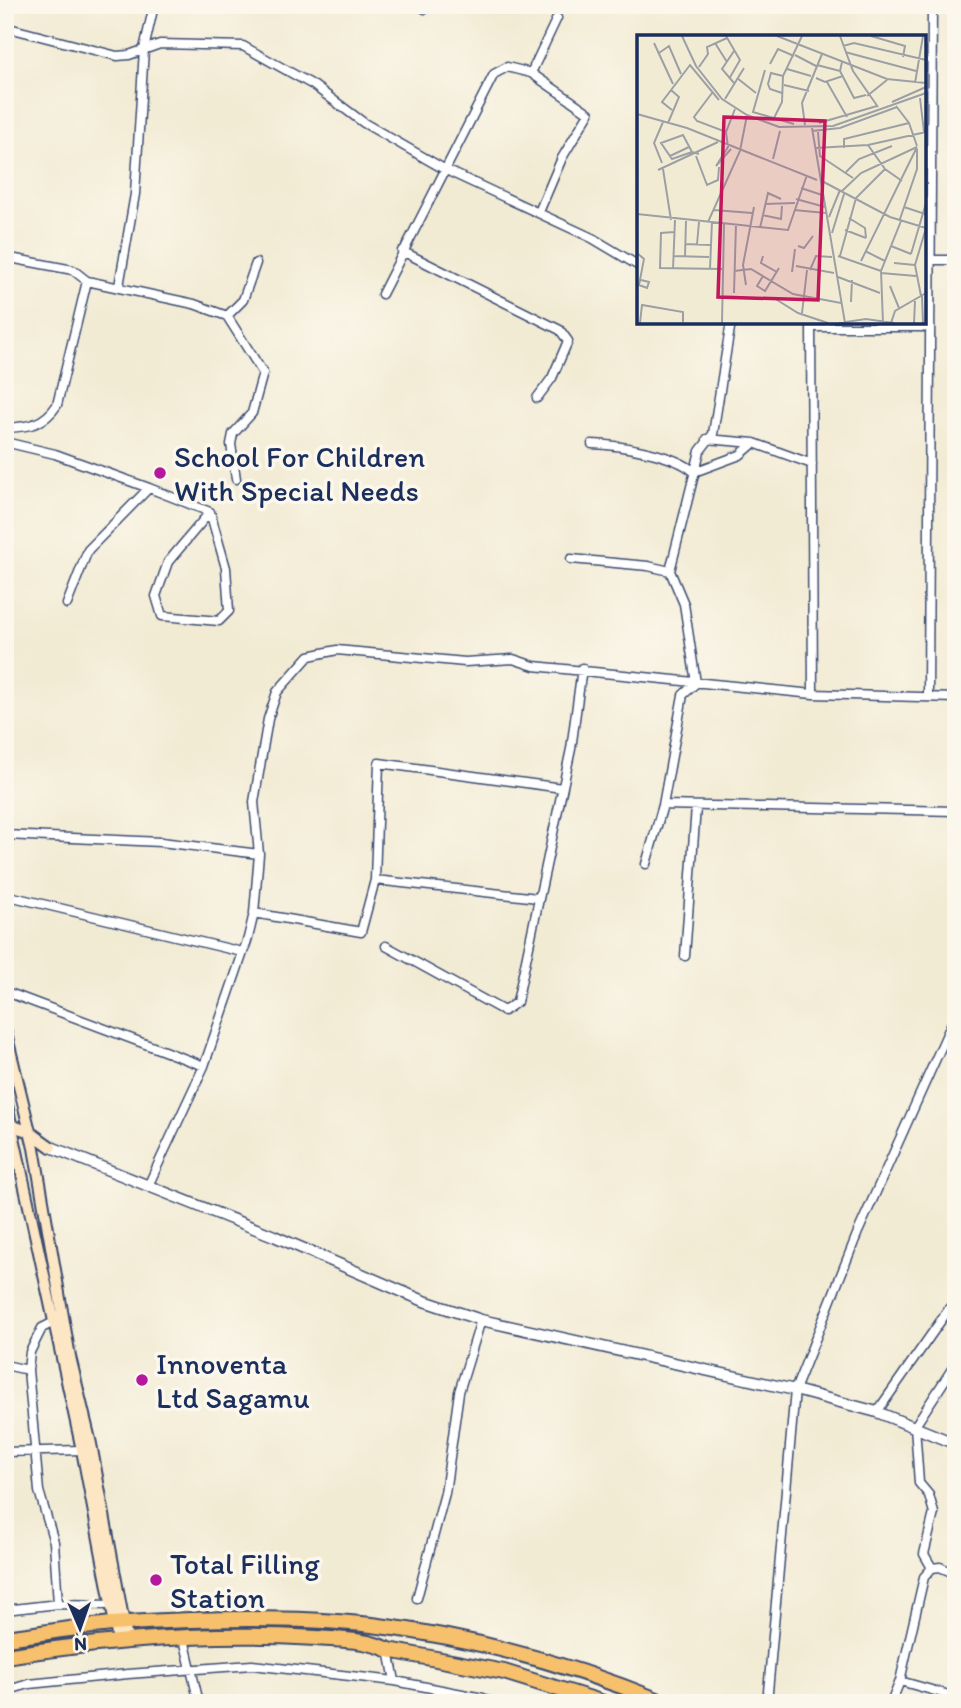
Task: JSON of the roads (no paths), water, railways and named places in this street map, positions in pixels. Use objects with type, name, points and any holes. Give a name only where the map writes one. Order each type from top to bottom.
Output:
[{"type":"highway","points":[[5,1638],[120,1623],[278,1619],[372,1625],[554,1663],[665,1703]]},
{"type":"highway","points":[[5,1656],[122,1640],[278,1636],[372,1642],[389,1650],[504,1672],[604,1703]]},
{"type":"main road","points":[[5,1029],[34,1148],[70,1357],[91,1444],[122,1640]]},
{"type":"main road","points":[[5,1096],[9,1140],[19,1163],[82,1450],[112,1605],[120,1623]]},
{"type":"main road","points":[[9,1124],[30,1132],[51,1147]]},
{"type":"main road","points":[[9,1140],[34,1148],[51,1147]]},
{"type":"street","points":[[119,286],[135,194],[145,49],[154,5]]},
{"type":"street","points":[[928,696],[931,260],[928,246],[932,5]]},
{"type":"street","points":[[531,72],[557,18]]},
{"type":"street","points":[[5,27],[117,56],[160,44],[243,46],[313,85],[364,123],[444,169],[592,238],[637,265]]},
{"type":"street","points":[[382,294],[494,74],[507,67],[531,72],[589,113],[562,158],[539,212]]},
{"type":"street","points":[[402,251],[560,330],[568,341],[564,354],[537,398]]},
{"type":"street","points":[[5,257],[73,270],[87,281],[194,304],[228,316],[263,373],[252,413],[233,433],[231,444],[236,479]]},
{"type":"street","points":[[931,260],[956,260]]},
{"type":"street","points":[[228,316],[243,300],[256,263]]},
{"type":"street","points":[[5,428],[41,423],[50,417],[57,405],[87,281]]},
{"type":"street","points":[[696,683],[684,604],[670,571],[694,472],[707,439],[713,434],[731,324]]},
{"type":"street","points":[[813,694],[811,324],[930,327]]},
{"type":"street","points":[[707,439],[754,443],[812,464]]},
{"type":"street","points":[[5,442],[55,454],[210,512]]},
{"type":"street","points":[[592,443],[641,451],[687,464],[694,472]]},
{"type":"street","points":[[694,472],[740,455],[754,443]]},
{"type":"street","points":[[67,604],[88,550],[149,488]]},
{"type":"street","points":[[210,512],[226,568],[229,611],[219,621],[162,616],[156,596],[168,562],[210,512]]},
{"type":"street","points":[[571,559],[648,566],[670,571]]},
{"type":"street","points":[[148,1186],[204,1066],[222,1020],[254,913],[259,854],[254,802],[268,719],[277,692],[309,656],[337,650],[465,662],[513,659],[534,666],[582,668],[696,683],[813,694],[956,698]]},
{"type":"street","points":[[386,946],[504,1011],[517,1002],[571,749],[582,668]]},
{"type":"street","points":[[646,864],[663,805],[683,695],[696,683]]},
{"type":"street","points":[[254,913],[361,932],[375,880],[379,762],[562,788]]},
{"type":"street","points":[[663,805],[886,807],[956,811]]},
{"type":"street","points":[[685,956],[696,807]]},
{"type":"street","points":[[5,835],[161,842],[259,854]]},
{"type":"street","points":[[375,880],[538,898]]},
{"type":"street","points":[[5,895],[242,952]]},
{"type":"street","points":[[5,996],[12,994],[204,1066]]},
{"type":"street","points":[[767,1703],[795,1390],[858,1232],[956,1014]]},
{"type":"street","points":[[51,1147],[274,1236],[425,1301],[481,1320],[795,1390],[877,1412],[956,1444]]},
{"type":"street","points":[[877,1412],[956,1298]]},
{"type":"street","points":[[417,1598],[445,1493],[459,1392],[481,1320]]},
{"type":"street","points":[[52,1323],[42,1328],[30,1352],[28,1370],[38,1452],[39,1491],[54,1542],[58,1604]]},
{"type":"street","points":[[956,1363],[915,1426],[919,1483],[929,1495],[934,1513],[924,1554],[932,1568],[956,1574]]},
{"type":"street","points":[[5,1365],[28,1370]]},
{"type":"street","points":[[5,1452],[82,1450]]},
{"type":"street","points":[[891,1703],[900,1681],[924,1577],[932,1568]]},
{"type":"street","points":[[5,1611],[58,1604],[112,1605]]},
{"type":"street","points":[[184,1639],[199,1703]]},
{"type":"street","points":[[389,1650],[394,1681]]},
{"type":"street","points":[[5,1690],[41,1683],[252,1665],[394,1681],[483,1698],[492,1703]]},
{"type":"street","points":[[900,1681],[956,1698]]},
{"type":"place","name":"School For Children With Special Needs","points":[[160,473]]},
{"type":"place","name":"Innoventa Ltd Sagamu","points":[[142,1380]]},
{"type":"place","name":"Total Filling Station","points":[[156,1580]]}]
